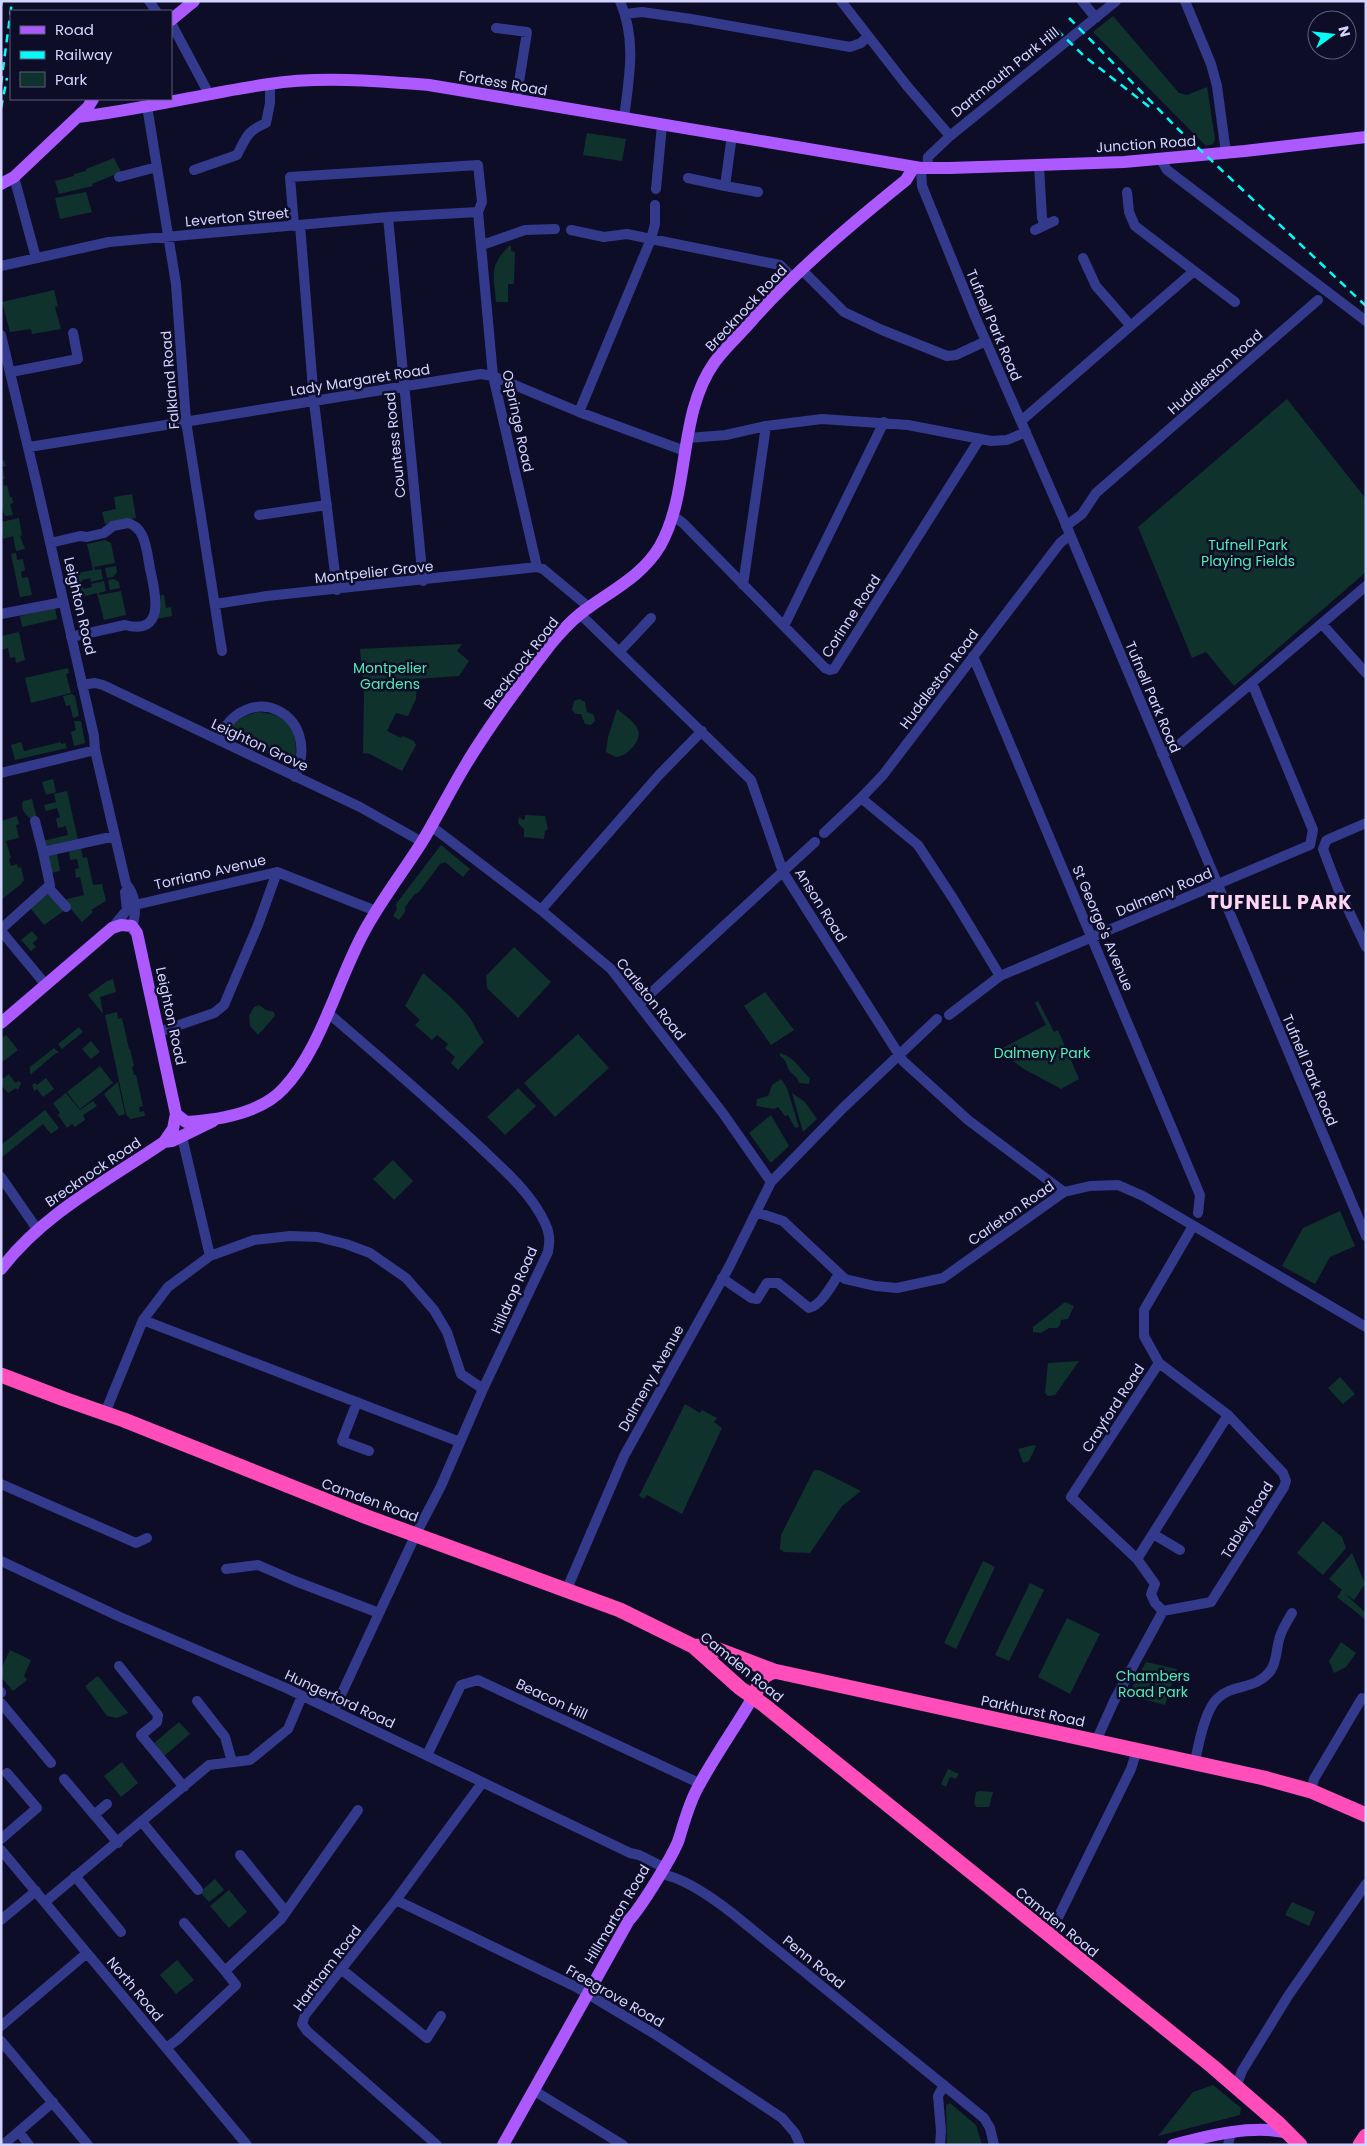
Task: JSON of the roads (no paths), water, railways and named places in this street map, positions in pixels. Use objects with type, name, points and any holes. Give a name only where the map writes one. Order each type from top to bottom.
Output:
[{"type":"highway","name":"Camden Road","points":[[1,1375],[105,1413],[360,1514],[620,1610],[693,1646],[753,1697],[1236,2087],[1300,2145]]},
{"type":"highway","name":"Parkhurst Road","points":[[693,1646],[711,1647],[774,1671],[1264,1778],[1311,1791],[1366,1815]]},
{"type":"highway","points":[[753,1697],[764,1676],[774,1671]]},
{"type":"highway","points":[[1360,2145],[1366,2136]]},
{"type":"main road","points":[[172,21],[194,1]]},
{"type":"main road","name":"Fortess Road","points":[[75,119],[270,84],[310,81],[386,82],[429,85],[516,101],[902,163],[920,168]]},
{"type":"main road","points":[[75,119],[73,111],[84,100]]},
{"type":"main road","points":[[1,184],[14,178],[92,100]]},
{"type":"main road","name":"Junction Road","points":[[920,168],[1039,165],[1190,156],[1366,137]]},
{"type":"main road","name":"Brecknock Road","points":[[1,1269],[37,1229],[79,1198],[164,1142],[182,1137],[215,1120],[259,1106],[281,1091],[304,1062],[358,944],[376,910],[422,842],[464,768],[500,711],[551,644],[585,611],[616,590],[652,558],[661,544],[672,515],[686,444],[705,378],[712,367],[766,305],[798,274],[920,168]]},
{"type":"main road","points":[[1,1023],[112,928],[122,925],[132,926]]},
{"type":"main road","name":"Leighton Road","points":[[132,926],[137,933],[176,1114]]},
{"type":"main road","points":[[164,1142],[173,1129],[176,1114]]},
{"type":"main road","name":"Brecknock Road","points":[[176,1114],[186,1122],[215,1120]]},
{"type":"main road","name":"Hillmarton Road","points":[[503,2145],[629,1920],[637,1912],[679,1840],[681,1830],[701,1784],[753,1697]]},
{"type":"main road","points":[[1173,2145],[1229,2139],[1267,2130],[1288,2133]]},
{"type":"street","points":[[620,1],[625,14],[631,44],[624,118]]},
{"type":"street","points":[[840,1],[950,136]]},
{"type":"street","points":[[1082,1],[1093,20]]},
{"type":"street","name":"Dartmouth Park Hill","points":[[920,168],[928,157],[950,136],[1116,1]]},
{"type":"street","points":[[1185,1],[1211,64],[1226,152]]},
{"type":"street","points":[[625,14],[642,12],[690,19],[850,47],[861,43],[868,36]]},
{"type":"street","points":[[172,24],[209,94]]},
{"type":"street","points":[[496,28],[527,32],[516,101]]},
{"type":"street","points":[[194,170],[237,155],[249,132],[266,123],[270,102],[270,84]]},
{"type":"street","name":"Falkland Road","points":[[147,106],[177,293],[186,420],[222,652]]},
{"type":"street","points":[[656,189],[662,125]]},
{"type":"street","points":[[725,186],[732,136]]},
{"type":"street","points":[[1160,158],[1167,170],[1366,321]]},
{"type":"street","name":"Ospringe Road","points":[[297,226],[290,177],[478,165],[482,204],[478,212],[493,376],[537,567]]},
{"type":"street","points":[[1035,230],[1050,223],[1042,218],[1039,165]]},
{"type":"street","points":[[119,177],[158,167]]},
{"type":"street","name":"Tufnell Park Road","points":[[920,168],[922,186],[986,341],[1366,1236]]},
{"type":"street","points":[[14,178],[36,258]]},
{"type":"street","points":[[688,178],[758,192]]},
{"type":"street","points":[[1126,192],[1129,212],[1135,226],[1235,302]]},
{"type":"street","points":[[578,412],[651,239],[655,224],[655,205]]},
{"type":"street","name":"Leverton Street","points":[[1,266],[109,242],[388,217],[478,212]]},
{"type":"street","name":"Countess Road","points":[[388,217],[423,581]]},
{"type":"street","points":[[297,226],[314,402],[337,590]]},
{"type":"street","points":[[482,245],[524,230],[555,229]]},
{"type":"street","points":[[571,230],[604,237],[627,234],[780,265],[798,274],[844,312],[882,330],[947,356],[956,355],[986,341]]},
{"type":"street","points":[[1083,258],[1096,286],[1130,326]]},
{"type":"street","points":[[1021,421],[1194,271]]},
{"type":"street","name":"Huddleston Road","points":[[824,833],[861,798],[913,738],[1096,494],[1318,300]]},
{"type":"street","points":[[11,372],[78,358],[73,332]]},
{"type":"street","name":"Leighton Road","points":[[1,335],[50,542],[126,884],[130,888],[135,905],[136,914],[132,926]]},
{"type":"street","name":"Lady Margaret Road","points":[[28,447],[186,420],[314,402],[481,374],[493,376],[578,412],[686,444],[766,426],[822,418],[908,425],[979,440],[1001,441],[1026,432]]},
{"type":"street","points":[[784,626],[884,422]]},
{"type":"street","points":[[743,585],[766,426]]},
{"type":"street","name":"Corinne Road","points":[[672,515],[683,523],[825,668],[834,669],[979,440]]},
{"type":"street","points":[[259,516],[328,505]]},
{"type":"street","points":[[50,542],[104,533],[113,526],[128,523],[138,528],[145,541],[156,596],[156,607],[152,619],[144,624],[132,627],[125,625],[71,637]]},
{"type":"street","points":[[537,567],[543,568],[585,611]]},
{"type":"street","name":"Montpelier Grove","points":[[214,604],[537,567]]},
{"type":"street","points":[[1162,754],[1175,748],[1366,586]]},
{"type":"street","points":[[1,614],[63,602]]},
{"type":"street","name":"Anson Road","points":[[585,611],[619,652],[751,780],[783,872],[903,1061],[968,1120],[1064,1192]]},
{"type":"street","points":[[619,652],[651,618]]},
{"type":"street","points":[[1322,624],[1366,673]]},
{"type":"street","name":"St George's Avenue","points":[[973,656],[1200,1195],[1198,1213]]},
{"type":"street","name":"Dalmeny Road","points":[[949,1015],[1000,976],[1306,848],[1312,841],[1313,830],[1252,683]]},
{"type":"street","name":"Leighton Grove","points":[[82,685],[103,685],[360,807],[422,842]]},
{"type":"street","points":[[218,740],[228,721],[245,710],[264,707],[280,712],[294,723],[301,740],[302,759],[295,777]]},
{"type":"street","points":[[541,910],[659,775],[702,731]]},
{"type":"street","points":[[1,773],[95,750]]},
{"type":"street","points":[[861,798],[918,845],[1000,976]]},
{"type":"street","points":[[35,820],[50,885],[1,930],[46,985]]},
{"type":"street","points":[[1366,823],[1329,839],[1324,845],[1324,854],[1366,947]]},
{"type":"street","name":"Carleton Road","points":[[431,826],[541,910],[611,969],[722,1112],[770,1182]]},
{"type":"street","points":[[43,852],[115,836]]},
{"type":"street","points":[[639,1004],[815,842]]},
{"type":"street","points":[[159,1032],[214,1013],[224,1004],[258,925],[277,872]]},
{"type":"street","name":"Torriano Avenue","points":[[135,905],[277,872],[376,910]]},
{"type":"street","name":"Leighton Road","points":[[112,928],[127,910],[124,889],[126,884]]},
{"type":"street","points":[[48,888],[66,907]]},
{"type":"street","name":"Hilldrop Road","points":[[327,1012],[452,1121],[505,1172],[533,1203],[548,1230],[550,1241],[548,1252],[483,1389],[441,1486],[416,1534],[334,1710]]},
{"type":"street","points":[[770,1182],[794,1156],[937,1019]]},
{"type":"street","points":[[182,1137],[210,1256]]},
{"type":"street","points":[[1,1177],[37,1229]]},
{"type":"street","name":"Dalmeny Avenue","points":[[566,1591],[624,1456],[722,1278],[770,1182]]},
{"type":"street","name":"Carleton Road","points":[[756,1212],[783,1221],[845,1279],[882,1287],[897,1288],[943,1278],[1064,1192],[1090,1186],[1118,1185],[1143,1196],[1366,1327]]},
{"type":"street","name":"Crayford Road","points":[[1137,1559],[1071,1497],[1159,1363],[1144,1336],[1144,1310],[1193,1226]]},
{"type":"street","points":[[105,1413],[142,1320],[168,1287],[210,1256],[254,1240],[290,1236],[328,1239],[370,1253],[406,1278],[434,1310],[447,1332],[461,1374],[483,1389]]},
{"type":"street","points":[[722,1278],[751,1298],[757,1299],[767,1283],[778,1283],[809,1308],[814,1307],[839,1274]]},
{"type":"street","points":[[142,1320],[460,1442]]},
{"type":"street","name":"Tabley Road","points":[[1159,1363],[1228,1415],[1283,1473],[1286,1481],[1211,1602],[1163,1611]]},
{"type":"street","points":[[357,1402],[342,1441],[369,1451]]},
{"type":"street","points":[[1096,1741],[1114,1701],[1163,1611],[1156,1603],[1152,1594],[1155,1584],[1137,1559],[1228,1415]]},
{"type":"street","points":[[1,1484],[136,1543],[147,1538]]},
{"type":"street","points":[[1153,1534],[1180,1550]]},
{"type":"street","name":"Hungerford Road","points":[[1,1561],[120,1617],[334,1710],[482,1783],[630,1853],[639,1855],[662,1870]]},
{"type":"street","points":[[226,1569],[258,1564],[295,1581],[379,1613]]},
{"type":"street","points":[[1195,1762],[1200,1736],[1217,1698],[1259,1682],[1271,1670],[1277,1656],[1278,1641],[1292,1613]]},
{"type":"street","points":[[119,1666],[158,1715],[157,1722],[141,1735],[184,1787]]},
{"type":"street","name":"Beacon Hill","points":[[427,1755],[461,1685],[478,1680],[701,1784]]},
{"type":"street","points":[[45,1902],[118,1843],[209,1765],[250,1760],[288,1729],[302,1696]]},
{"type":"street","points":[[1311,1791],[1314,1779],[1362,1698]]},
{"type":"street","points":[[197,1701],[224,1737],[232,1762]]},
{"type":"street","points":[[1,1703],[51,1764]]},
{"type":"street","points":[[1049,1936],[1127,1778],[1137,1750]]},
{"type":"street","points":[[1,1839],[37,1808],[7,1773]]},
{"type":"street","points":[[64,1779],[118,1843]]},
{"type":"street","name":"Hartham Road","points":[[437,2145],[307,2031],[302,2024],[305,2015],[396,1900],[482,1783]]},
{"type":"street","points":[[94,1815],[107,1804]]},
{"type":"street","points":[[225,1971],[252,1948],[286,1912],[358,1810]]},
{"type":"street","points":[[142,1822],[198,1890]]},
{"type":"street","name":"North Road","points":[[1,1850],[247,2145]]},
{"type":"street","points":[[240,1855],[286,1912]]},
{"type":"street","name":"Penn Road","points":[[662,1870],[720,1903],[984,2118],[990,2128],[994,2145]]},
{"type":"street","points":[[75,1876],[121,1932]]},
{"type":"street","points":[[1236,2087],[1242,2071],[1288,1996],[1366,1884]]},
{"type":"street","points":[[1,1920],[36,1891]]},
{"type":"street","name":"Freegrove Road","points":[[396,1900],[587,1994],[658,2036],[788,2124],[800,2145]]},
{"type":"street","points":[[166,2048],[236,1985],[184,1923]]},
{"type":"street","points":[[1,2026],[87,1953]]},
{"type":"street","points":[[341,1969],[427,2038],[440,2016]]},
{"type":"street","points":[[1,2040],[88,2145]]},
{"type":"street","points":[[940,2145],[941,2131],[938,2096],[944,2085]]},
{"type":"street","points":[[533,2090],[624,2145]]},
{"type":"street","points":[[3,2145],[53,2102]]},
{"type":"street","points":[[18,2132],[29,2145]]},
{"type":"railway","points":[[1,6],[2,1]]},
{"type":"railway","points":[[11,10],[12,1]]},
{"type":"railway","points":[[1,84],[10,16]]},
{"type":"railway","points":[[1069,18],[1178,129],[1366,306]]},
{"type":"railway","points":[[1057,30],[1084,56],[1152,109]]},
{"type":"railway","points":[[1,108],[7,78]]},
{"type":"district","name":"TUFNELL PARK","points":[[1280,902]]},
{"type":"park label","name":"Tufnell Park Playing Fields","points":[[1248,554]]},
{"type":"park label","name":"Montpelier Gardens","points":[[390,676]]},
{"type":"park label","name":"Dalmeny Park","points":[[1042,1053]]},
{"type":"park label","name":"Chambers Road Park","points":[[1153,1684]]}]
